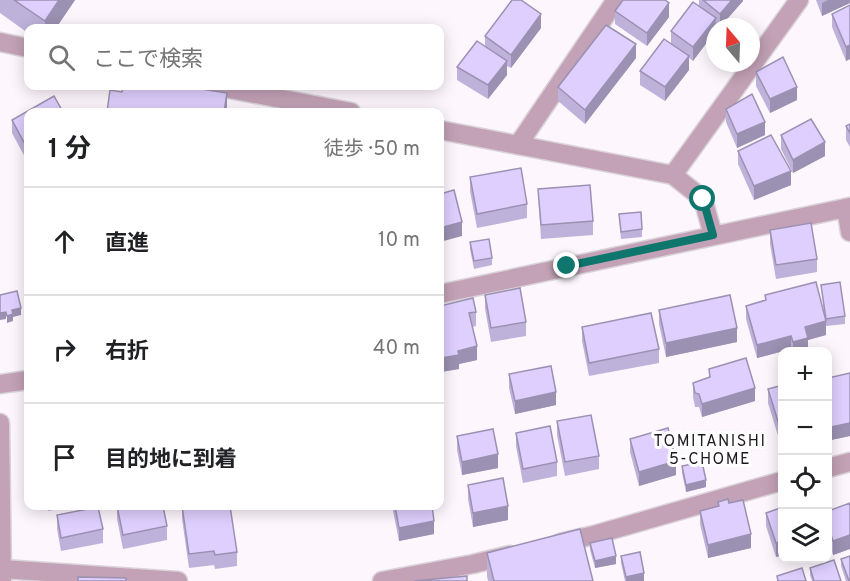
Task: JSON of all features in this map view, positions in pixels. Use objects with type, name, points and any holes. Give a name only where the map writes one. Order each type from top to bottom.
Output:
[{"type":"street","points":[[518,145],[616,0]]},
{"type":"street","points":[[673,175],[799,0]]},
{"type":"street","points":[[0,42],[24,47]]},
{"type":"street","points":[[235,90],[330,108]]},
{"type":"street","points":[[444,131],[673,175],[703,199],[713,235]]},
{"type":"street","points":[[444,293],[848,207],[850,232]]},
{"type":"street","points":[[0,384],[24,381]]},
{"type":"street","points":[[0,423],[2,575],[178,581]]},
{"type":"street","points":[[832,467],[850,462]]},
{"type":"street","points":[[382,581],[473,564],[594,535],[778,482]]},
{"type":"building","points":[[14,0],[59,0],[45,21]]},
{"type":"building","points":[[512,0],[521,0],[541,14],[511,55],[485,36]]},
{"type":"building","points":[[623,0],[665,0],[669,3],[647,33],[615,11]]},
{"type":"building","points":[[703,0],[732,0],[720,14]]},
{"type":"building","points":[[693,2],[716,18],[706,18],[706,31],[693,47],[671,31]]},
{"type":"building","points":[[850,5],[850,45],[846,47],[832,14]]},
{"type":"building","points":[[606,25],[636,44],[585,110],[558,87]]},
{"type":"building","points":[[664,39],[689,56],[665,87],[640,71]]},
{"type":"building","points":[[477,41],[507,61],[488,85],[457,67]]},
{"type":"building","points":[[783,57],[797,87],[770,99],[756,72],[760,72],[760,70]]},
{"type":"building","points":[[110,90],[122,92],[122,90],[208,90],[227,93],[225,108],[108,108]]},
{"type":"building","points":[[752,94],[765,122],[737,134],[726,109]]},
{"type":"building","points":[[54,96],[61,108],[33,108]]},
{"type":"building","points":[[24,113],[24,142],[12,120]]},
{"type":"building","points":[[811,119],[825,142],[793,160],[781,135]]},
{"type":"building","points":[[771,135],[791,171],[754,186],[738,151]]},
{"type":"building","points":[[521,168],[527,204],[477,214],[470,177]]},
{"type":"building","points":[[590,185],[593,221],[541,225],[538,189]]},
{"type":"building","points":[[454,190],[462,222],[444,227],[444,193]]},
{"type":"building","points":[[641,212],[642,229],[621,232],[619,214]]},
{"type":"building","points":[[811,223],[817,259],[776,265],[770,230]]},
{"type":"building","points":[[489,239],[492,258],[474,261],[470,242]]},
{"type":"building","points":[[816,282],[826,321],[805,327],[808,338],[793,342],[791,336],[757,345],[746,306],[766,300],[765,295]]},
{"type":"building","points":[[840,282],[845,316],[826,319],[821,285]]},
{"type":"building","points":[[520,288],[526,322],[491,328],[485,295]]},
{"type":"building","points":[[17,291],[21,308],[12,310],[13,314],[7,316],[6,312],[0,313],[0,295]]},
{"type":"building","points":[[730,295],[737,328],[666,343],[659,310]]},
{"type":"building","points":[[473,298],[476,312],[469,313],[477,346],[458,351],[459,355],[444,358],[444,305]]},
{"type":"building","points":[[651,313],[659,349],[589,363],[582,327]]},
{"type":"building","points":[[746,358],[755,388],[702,404],[699,394],[695,393],[693,383],[710,377],[709,369]]},
{"type":"building","points":[[551,366],[556,392],[515,401],[509,374]]},
{"type":"building","points":[[850,373],[850,423],[832,427],[832,401],[832,377]]},
{"type":"building","points":[[778,386],[778,422],[768,389]]},
{"type":"building","points":[[591,415],[599,456],[565,462],[557,421]]},
{"type":"building","points":[[550,426],[557,462],[523,469],[516,433]]},
{"type":"building","points":[[668,428],[676,461],[639,472],[630,439]]},
{"type":"building","points":[[493,429],[498,454],[462,462],[457,436]]},
{"type":"building","points":[[702,462],[706,480],[686,485],[682,466]]},
{"type":"building","points":[[503,478],[508,506],[473,513],[468,485]]},
{"type":"building","points":[[728,499],[729,503],[743,500],[751,534],[708,545],[700,511],[719,506],[718,502]]},
{"type":"building","points":[[850,503],[850,535],[833,541],[832,538],[832,510]]},
{"type":"building","points":[[778,509],[778,542],[776,543],[766,513]]},
{"type":"building","points":[[83,510],[99,510],[103,529],[61,538],[57,515]]},
{"type":"building","points":[[118,510],[164,510],[167,526],[123,535]]},
{"type":"building","points":[[183,510],[231,510],[237,552],[215,555],[214,551],[189,554]]},
{"type":"building","points":[[396,510],[433,510],[434,521],[399,528]]},
{"type":"building","points":[[580,529],[593,581],[494,581],[487,553]]},
{"type":"building","points":[[612,538],[616,556],[595,561],[590,543]]},
{"type":"building","points":[[640,552],[644,573],[626,577],[621,556]]},
{"type":"building","points":[[850,556],[850,581],[849,581],[841,559]]},
{"type":"building","points":[[834,560],[841,581],[814,581],[810,568],[832,563]]},
{"type":"building","points":[[802,568],[806,581],[778,581],[777,576]]},
{"type":"building","points":[[467,576],[467,581],[414,581]]},
{"type":"building","points":[[78,577],[126,578],[126,581],[78,581]]},
{"type":"district","name":"TOMITANISHI 5-CHOME","points":[[710,451]]},
{"type":"route","points":[[567,266],[713,235],[703,199]]}]
